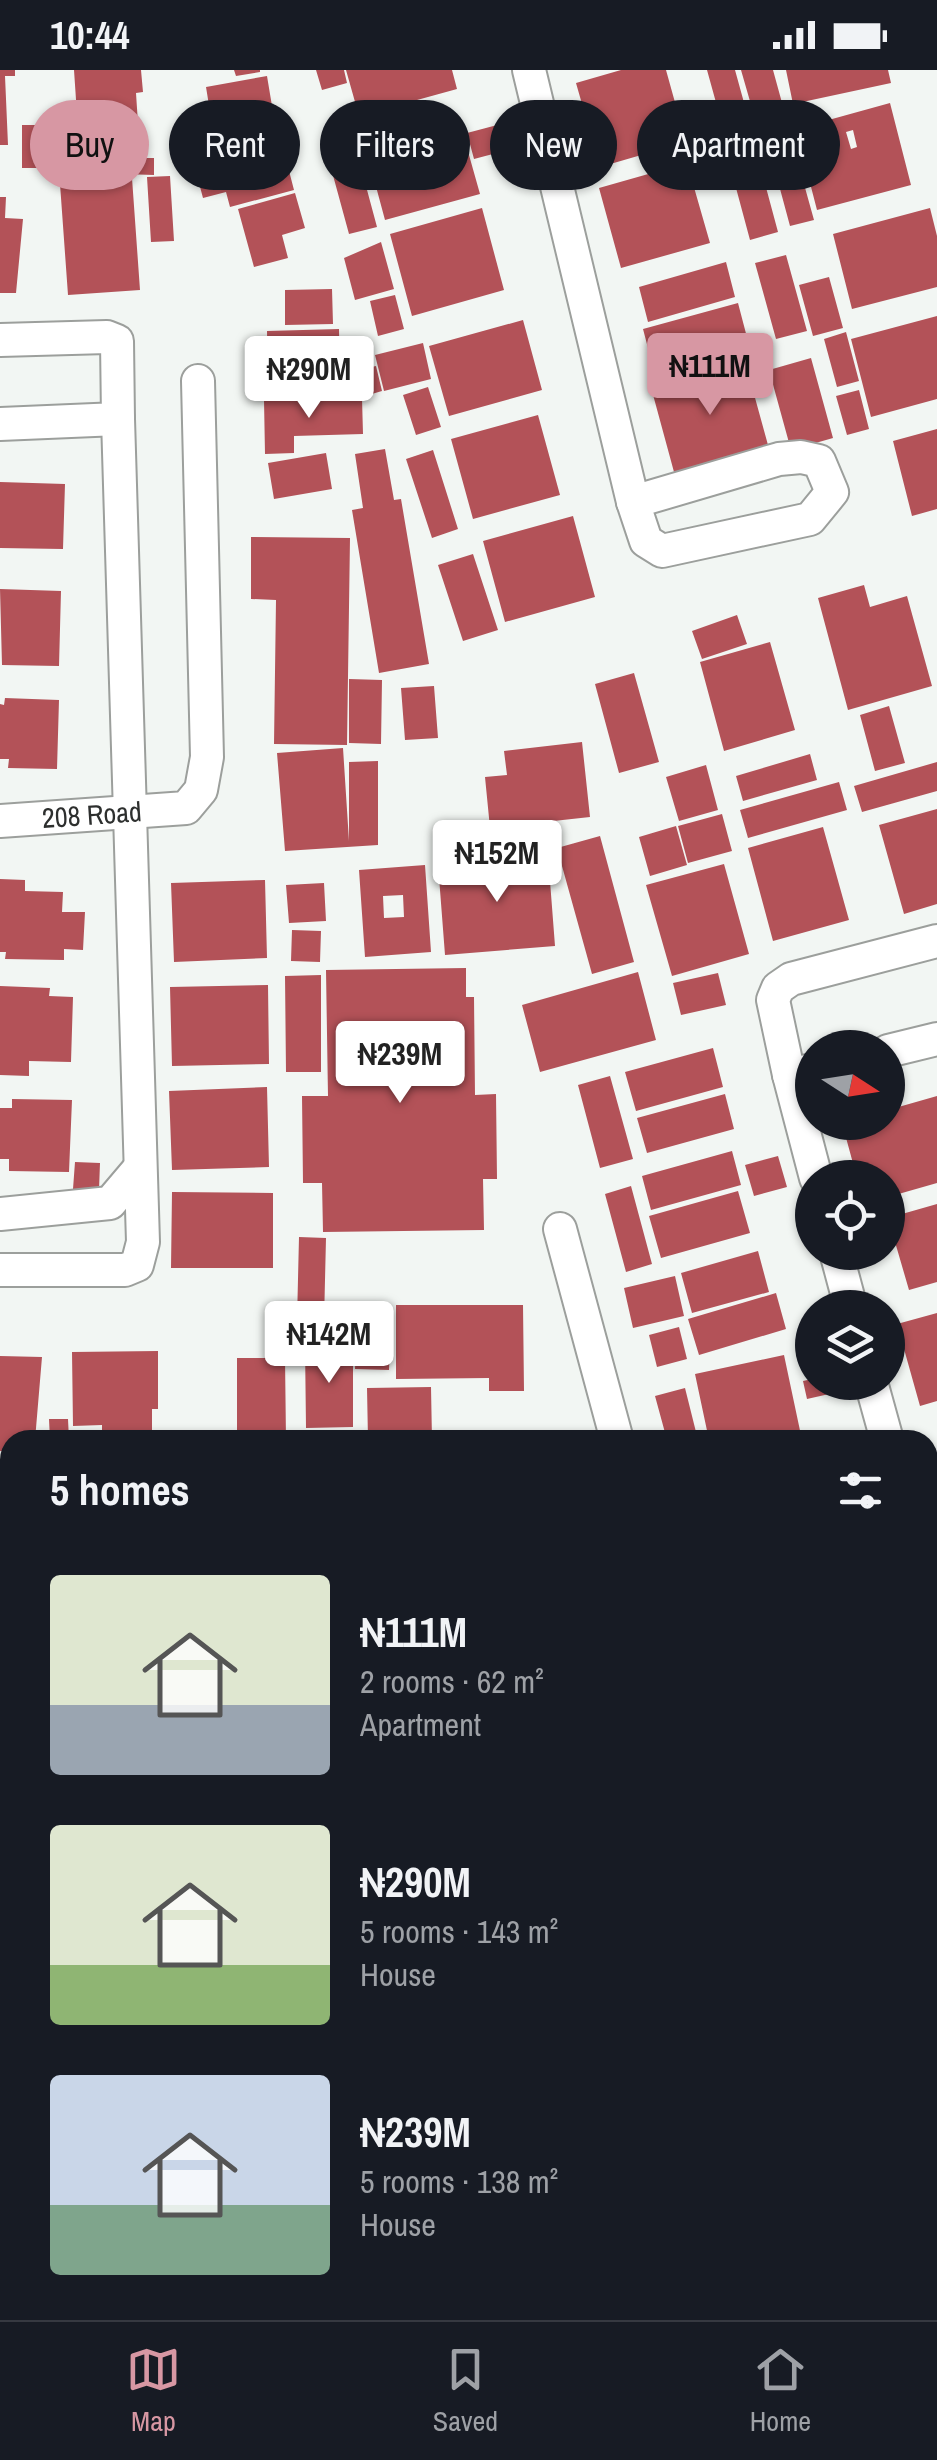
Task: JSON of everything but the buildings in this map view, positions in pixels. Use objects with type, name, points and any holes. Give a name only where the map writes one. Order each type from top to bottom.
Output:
[{"type":"street","points":[[529,70],[634,502],[646,541],[662,551],[810,518],[832,492],[819,462],[801,457],[779,458],[634,502]]},
{"type":"street","points":[[0,340],[107,337],[116,341],[142,1242],[137,1265],[106,1272],[0,1270]]},
{"type":"street","name":"208 Road","points":[[0,821],[186,808],[201,790],[208,757],[198,381]]},
{"type":"street","points":[[0,424],[118,420]]},
{"type":"street","points":[[795,1056],[774,1000],[778,988],[791,979],[937,941]]},
{"type":"street","points":[[905,1047],[937,1039]]},
{"type":"street","points":[[0,1214],[110,1203],[138,1170]]},
{"type":"street","points":[[560,1229],[614,1430]]},
{"type":"street","points":[[876,1400],[884,1430]]}]
